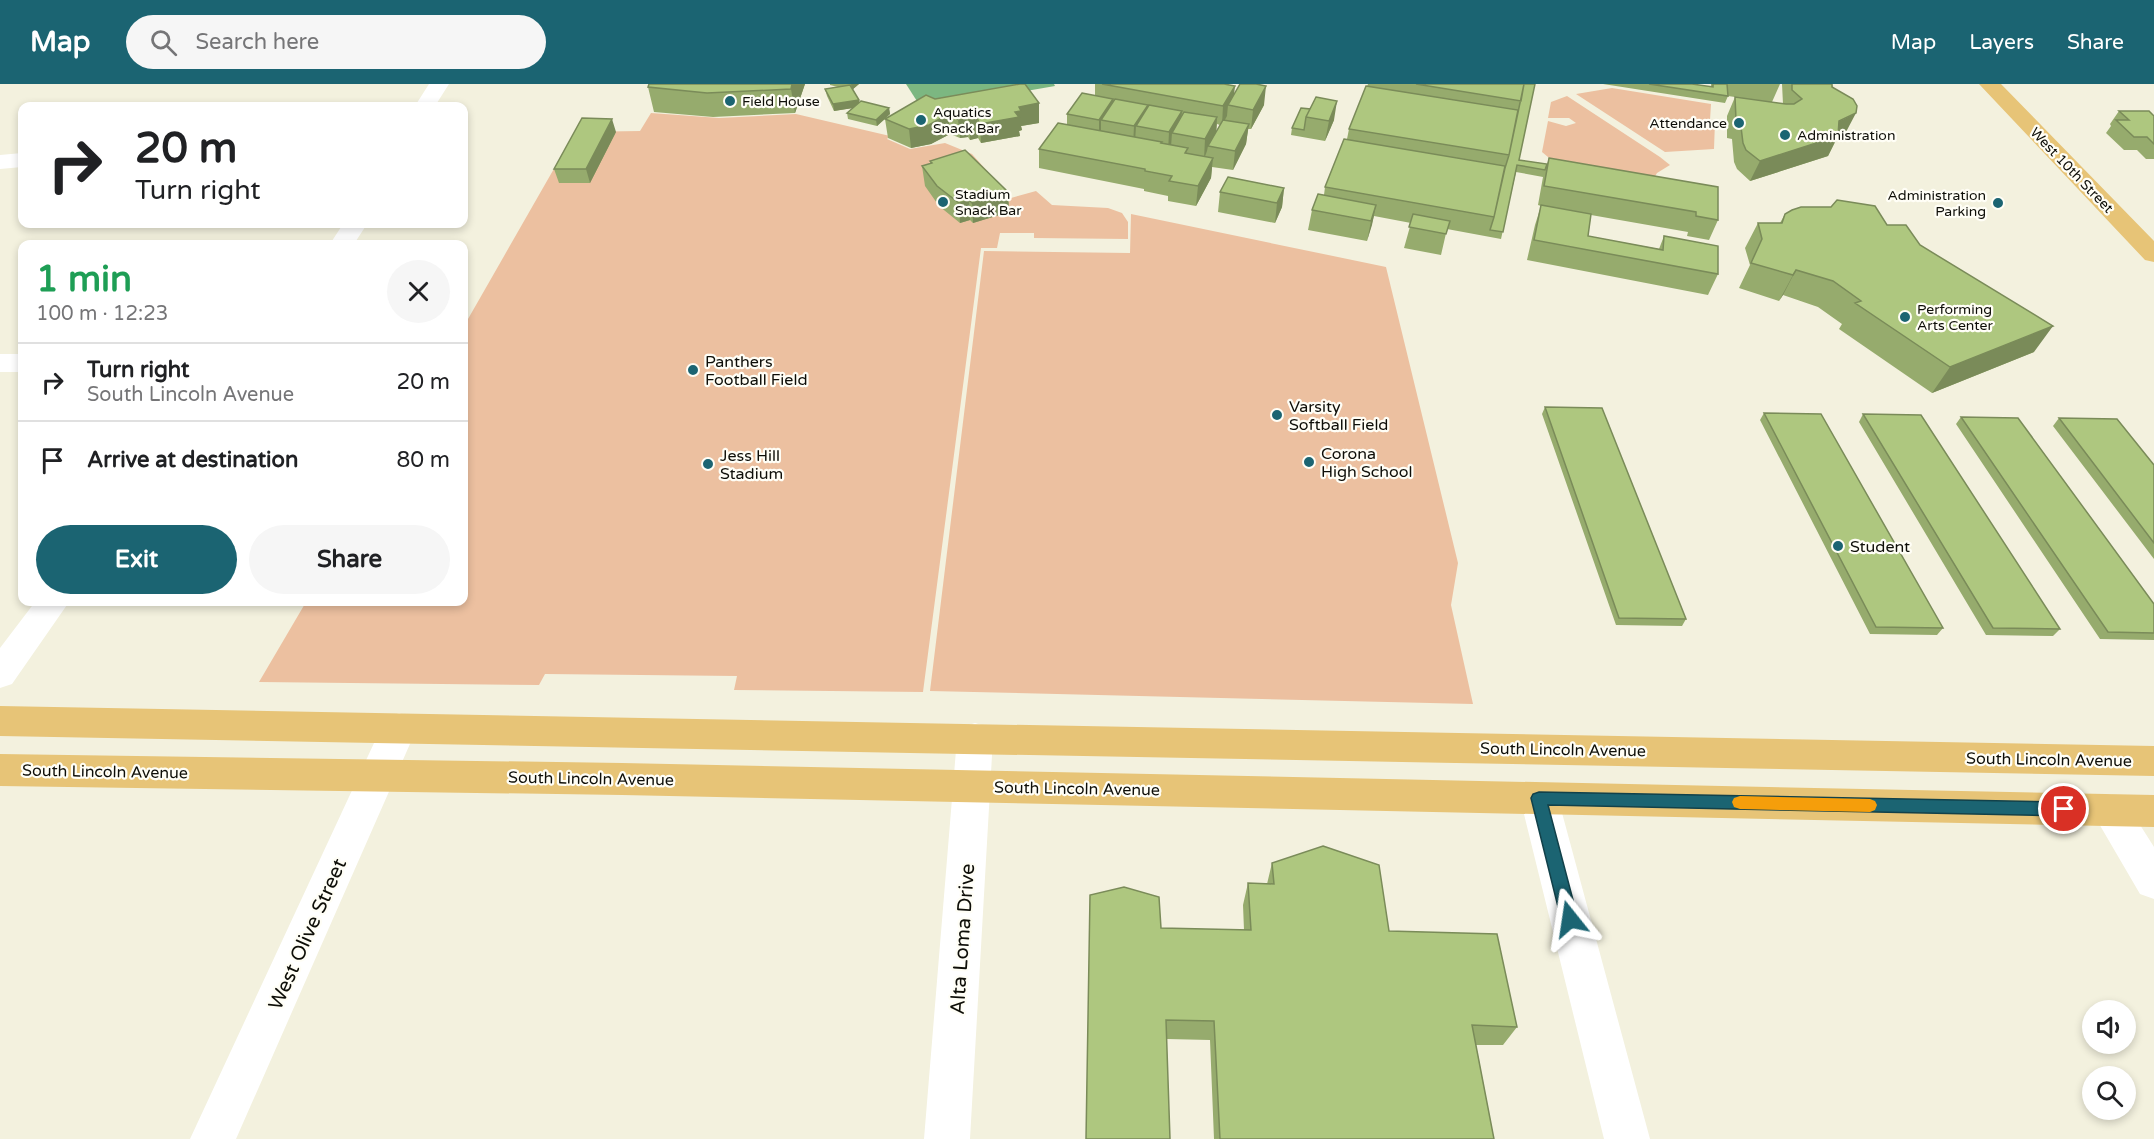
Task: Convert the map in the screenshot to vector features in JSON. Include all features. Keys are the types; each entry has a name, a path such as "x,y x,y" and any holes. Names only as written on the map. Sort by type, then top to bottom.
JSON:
{"main road":[{"name":"West 10th Street","path":"1989,84 2154,255"},
{"name":"South Lincoln Avenue","path":"0,721 2154,761"},
{"name":"South Lincoln Avenue","path":"0,770 379,774 2154,811"}],"street":[{"path":"427,102 439,84"},
{"path":"0,162 18,160"},
{"path":"0,363 18,363"},
{"path":"0,674 50,606"},
{"name":"West Olive Street","path":"213,1139 399,728"},
{"name":"Alta Loma Drive","path":"947,1139 975,738"},
{"path":"1539,798 1627,1139"},
{"path":"2110,810 2154,881"}],"shaded area":[{"path":"906,84 1054,84 1055,86 922,109"},
{"path":"1612,88 1711,104 1710,120 1715,121 1714,149 1665,152 1576,94"},
{"path":"1567,96 1670,165 1657,173 1654,178 1554,162 1542,152 1548,121 1566,126 1576,123 1569,118 1548,118 1551,102"},
{"name":"Jess Hill Stadium","path":"651,113 719,118 796,114 890,136 887,139 910,149 945,143 972,154 1011,198 1036,191 1052,205 1108,208 1122,213 1128,222 1128,239 1034,238 1034,233 1000,233 997,248 981,248 923,692 734,690 737,676 545,674 539,685 259,682 304,606 468,606 468,319 575,132 640,131"},
{"name":"Varsity Softball Field","path":"1131,214 1386,267 1458,563 1451,605 1473,704 930,691 984,251 1130,253"}],"building":[{"path":"649,84 792,84 791,89 707,93 648,87"},
{"path":"1025,84 1039,103 1019,107 1021,111 1015,112 1019,117 980,124 977,118 958,119 948,114 929,125 909,129 885,119 926,95 935,99"},
{"path":"1102,84 1224,84 1235,86 1223,106"},
{"path":"1240,84 1266,86 1253,110 1228,105"},
{"path":"1416,84 1524,84 1521,101"},
{"path":"1524,84 1535,84 1519,160 1547,164 1545,170 1517,165 1503,232 1490,230 1509,155"},
{"path":"1649,84 1692,84 1713,87 1713,84 1727,84 1728,96"},
{"name":"Administration","path":"1792,84 1832,84 1832,87 1853,99 1857,106 1856,113 1839,121 1838,136 1760,161 1746,150 1743,143 1740,119 1736,119 1735,97 1794,104 1802,99 1792,90"},
{"path":"850,85 859,100 833,104 825,89"},
{"path":"1366,86 1518,110 1509,155 1349,129"},
{"path":"1082,93 1113,99 1099,120 1067,114"},
{"path":"1316,97 1337,101 1329,121 1306,117"},
{"path":"1115,99 1148,105 1134,126 1101,120"},
{"path":"861,101 889,108 876,120 847,113"},
{"path":"1149,105 1182,111 1169,132 1136,126"},
{"path":"1301,108 1310,109 1304,130 1292,128"},
{"path":"2119,111 2149,111 2154,116 2154,144 2147,137 2134,137 2116,120 2129,120"},
{"path":"1184,112 1217,117 1205,139 1172,133"},
{"path":"582,118 612,119 586,169 554,169"},
{"path":"1223,120 1249,124 1235,151 1208,146"},
{"path":"1058,123 1162,142 1188,148 1185,153 1213,158 1198,186 1169,181 1172,176 1145,171 1145,169 1039,149"},
{"path":"1344,139 1505,166 1494,217 1325,187"},
{"path":"965,150 1008,192 972,203 969,200 959,203 937,186 922,166 932,163 930,161"},
{"path":"1549,158 1718,187 1718,220 1696,216 1696,212 1544,186"},
{"path":"1228,177 1284,188 1277,203 1220,192"},
{"path":"1318,194 1376,205 1371,221 1312,210"},
{"path":"1837,200 1875,206 1887,225 1906,225 1920,245 2053,326 1950,367 1855,303 1861,301 1833,281 1796,270 1793,275 1751,263 1762,239 1758,223 1782,223 1785,214 1792,210 1801,207 1831,207"},
{"path":"1541,205 1591,214 1588,236 1663,250 1664,236 1718,246 1718,274 1534,240"},
{"path":"1413,214 1450,221 1446,234 1409,227"},
{"path":"1545,407 1602,408 1686,619 1619,618"},
{"path":"1764,413 1821,414 1943,628 1876,627"},
{"path":"1863,414 1921,415 2060,629 1993,628"},
{"path":"1961,417 2018,418 2154,604 2154,633 2108,632"},
{"path":"2059,418 2117,419 2154,465 2154,543"},
{"path":"1323,846 1379,865 1389,931 1497,934 1517,1027 1472,1025 1494,1139 1220,1139 1214,1021 1166,1020 1170,1139 1086,1139 1090,895 1124,887 1159,897 1161,928 1251,930 1248,883 1274,884 1272,863"}],"slow traffic":[{"path":"1740,802 1870,805"}],"place":[{"name":"Field House","path":"730,101"},
{"name":"Aquatics Snack Bar","path":"921,120"},
{"name":"Attendance","path":"1739,123"},
{"name":"Administration","path":"1785,135"},
{"name":"Stadium Snack Bar","path":"943,202"},
{"name":"Administration Parking","path":"1998,203"},
{"name":"Performing Arts Center","path":"1905,317"},
{"name":"Panthers Football Field","path":"693,370"},
{"name":"Varsity Softball Field","path":"1277,415"},
{"name":"Corona High School","path":"1309,462"},
{"name":"Jess Hill Stadium","path":"708,464"},
{"name":"Student","path":"1838,546"}],"route":[{"path":"1570,919 1539,798 2064,809"}]}
